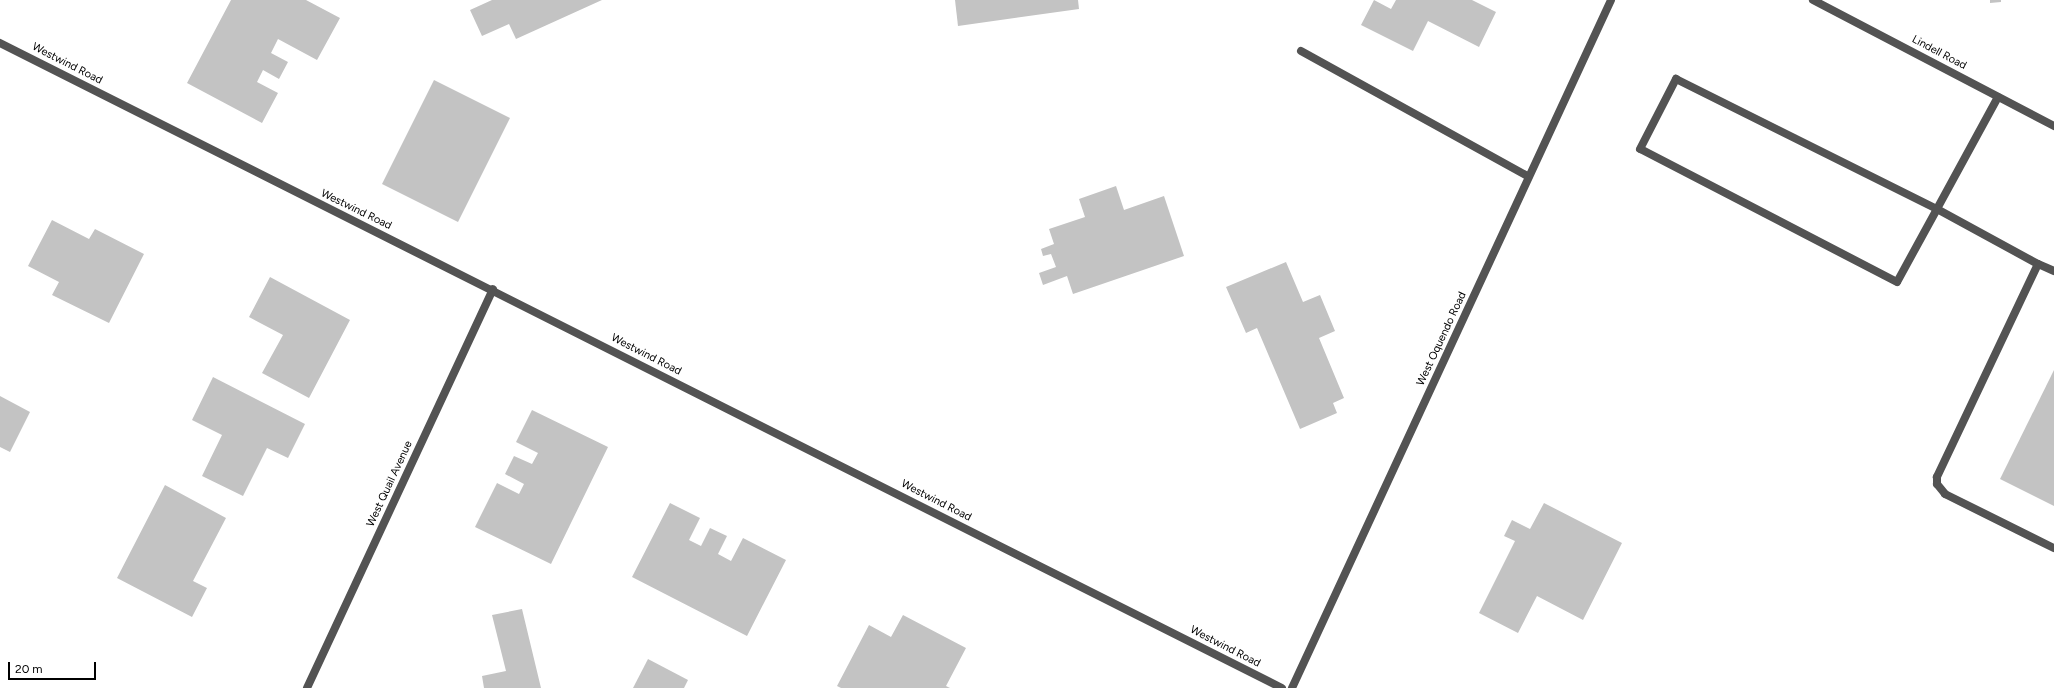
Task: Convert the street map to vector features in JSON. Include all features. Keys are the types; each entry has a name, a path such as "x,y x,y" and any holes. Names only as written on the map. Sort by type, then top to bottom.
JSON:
{"street":[{"name":"West Oquendo Road","path":"1292,688 1611,0"},
{"name":"Lindell Road","path":"1813,0 2054,126"},
{"name":"Westwind Road","path":"0,42 313,202 492,290 1282,688"},
{"path":"1301,51 1529,177"},
{"path":"1998,97 1937,209 1897,282 1640,149 1676,79 1937,209 2038,264 2054,271"},
{"path":"2038,264 1937,477 1937,484 1945,494 2054,548"},
{"name":"West Quail Avenue","path":"307,688 492,290"}],"building":[{"path":"231,0 306,0 340,18 317,60 278,39 271,53 288,62 279,79 263,70 257,82 278,93 262,123 187,83"},
{"path":"492,0 602,0 516,39 509,24 482,36 470,10"},
{"path":"955,0 1078,0 1079,9 958,26"},
{"path":"1374,0 1391,9 1396,0 1472,0 1496,12 1479,47 1428,21 1413,51 1361,25"},
{"path":"1990,0 2001,0 2001,2 1990,3"},
{"path":"434,80 510,118 458,222 382,184"},
{"path":"1116,186 1124,210 1164,196 1184,256 1073,294 1067,276 1043,285 1039,273 1056,267 1051,254 1043,256 1041,249 1054,244 1049,229 1085,217 1079,199"},
{"path":"52,220 89,239 95,229 144,254 109,323 52,295 59,282 28,266"},
{"path":"1286,262 1303,302 1320,295 1335,331 1319,338 1344,398 1333,403 1337,413 1300,429 1257,328 1246,333 1226,287"},
{"path":"270,277 350,320 309,398 262,373 283,335 249,317"},
{"path":"2054,370 2054,506 2000,479"},
{"path":"213,377 305,424 288,458 267,448 243,496 202,476 222,435 192,420"},
{"path":"0,396 30,412 10,452 0,447"},
{"path":"532,410 608,447 551,564 475,527 497,483 519,494 524,484 505,474 514,456 532,464 538,453 516,442"},
{"path":"165,485 226,518 193,581 207,588 192,617 117,578"},
{"path":"670,503 700,518 689,540 701,546 710,528 727,536 718,554 731,561 743,538 786,560 747,636 632,577"},
{"path":"1544,503 1622,543 1583,620 1537,596 1518,633 1479,613 1515,541 1504,536 1512,520 1530,529"},
{"path":"522,609 541,688 484,688 482,676 506,671 492,615"},
{"path":"903,615 966,648 946,686 950,688 841,688 837,686 869,625 891,637"},
{"path":"648,659 688,680 684,688 633,688"}]}
